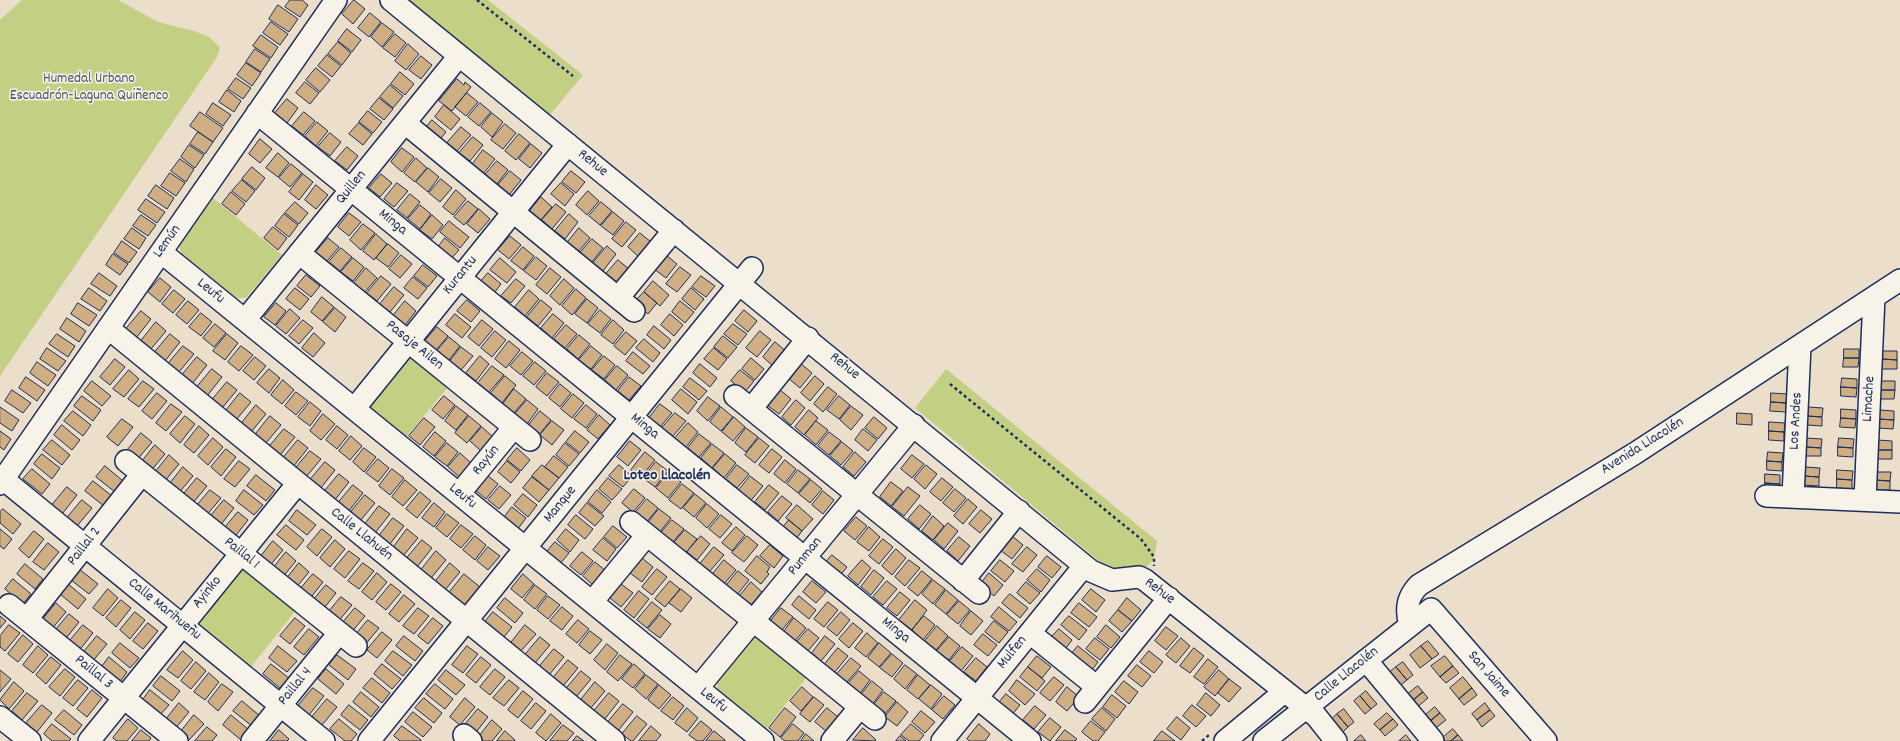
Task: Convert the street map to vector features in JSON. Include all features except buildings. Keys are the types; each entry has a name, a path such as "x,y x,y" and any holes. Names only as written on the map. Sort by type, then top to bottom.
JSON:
{"street":[{"name":"Lemún","path":"2,482 336,0"},
{"name":"Rehue","path":"391,0 674,230 746,276 808,338 1084,566 1105,578 1118,580 1139,577 1161,592 1284,692 1316,716 1336,741"},
{"name":"Quillen","path":"244,320 460,56"},
{"name":"Minga","path":"257,113 1030,741"},
{"path":"405,123 634,311"},
{"name":"Kurantu","path":"354,409 568,144"},
{"path":"618,298 674,230"},
{"name":"Leufu","path":"161,252 763,741"},
{"name":"Pasaje Ailen","path":"299,253 522,433"},
{"name":"Manque","path":"369,741 746,276"},
{"name":"Avenida Llacolén","path":"1410,625 1407,606 1411,594 1419,585 1634,454 1900,280"},
{"name":"Limache","path":"1865,500 1874,297"},
{"name":"Calle Llahuén","path":"108,328 614,741"},
{"path":"751,409 808,338"},
{"name":"Los Andes","path":"1793,497 1800,346"},
{"path":"735,396 979,593"},
{"name":"Punman","path":"698,688 914,425"},
{"name":"Rayún","path":"459,494 522,433"},
{"name":"Paillal 1","path":"126,461 356,646"},
{"name":"Paillal 2","path":"27,619 142,474"},
{"name":"Calle Marihueñu","path":"2,482 85,546 324,741"},
{"name":"Ayinko","path":"89,741 298,483"},
{"path":"1766,496 1900,502"},
{"path":"963,580 1019,511"},
{"path":"631,522 868,713 832,741"},
{"path":"592,602 647,535"},
{"name":"Mulfen","path":"942,741 1084,566"},
{"path":"1030,633 1091,695 1161,592"},
{"name":"Paillal 3","path":"9,605 177,741"},
{"name":"Calle Llacolén","path":"1264,741 1431,609"},
{"name":"San Jaime","path":"1431,609 1546,741"},
{"name":"Paillal 4","path":"252,741 339,633"},
{"path":"1366,660 1432,741"},
{"path":"1225,741 1284,692"},
{"path":"0,717 30,741"}],"path":[{"path":"477,0 573,76"},
{"path":"950,384 1141,539 1154,557 1161,592"}],"green space":[{"name":"Humedal Urbano Escuadrón-Laguna Quiñenco","path":"22,0 118,0 158,22 194,31 209,37 220,47 217,57 0,376 0,20"},
{"path":"401,0 488,0 583,75 549,116"},
{"path":"213,198 282,255 246,298 237,298 181,253 179,244"},
{"path":"410,355 449,386 406,437 371,410 371,401"},
{"path":"946,369 1157,541 1155,555 1150,564 1145,568 1132,571 1105,566 915,408"},
{"path":"239,567 246,569 296,610 251,667 200,627 198,621"},
{"path":"761,636 807,677 766,729 718,691 717,682 755,637"}],"district":[{"name":"Loteo Llacolén","path":"667,477"}]}
